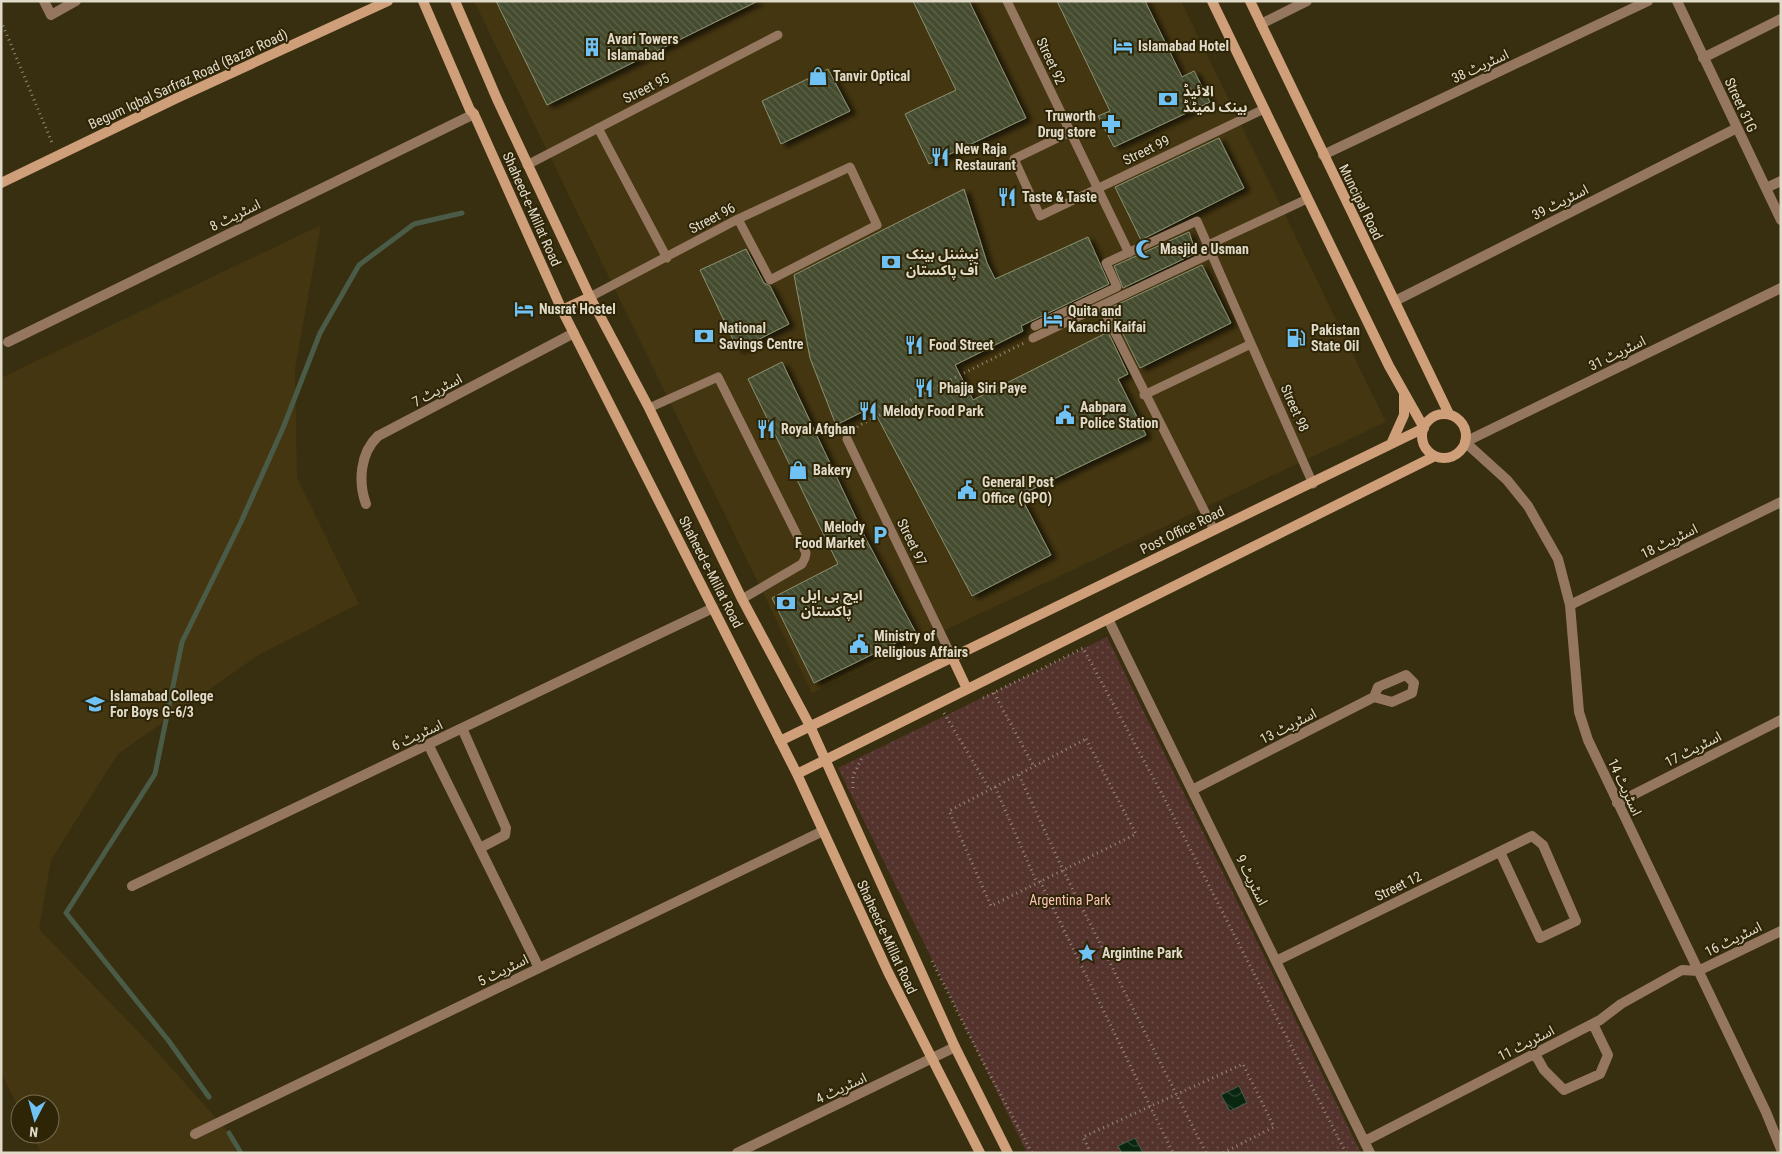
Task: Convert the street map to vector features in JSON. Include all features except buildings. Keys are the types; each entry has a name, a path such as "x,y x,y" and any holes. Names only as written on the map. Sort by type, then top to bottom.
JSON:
{"street":[{"path":"44,1 51,15 76,1"},
{"name":"Begum Iqbal Sarfraz Road (Bazar Road)","path":"1,183 388,1"},
{"name":"Shaheed-e-Millat Road","path":"423,1 470,110 474,114 562,310 797,774 888,972 980,1153"},
{"name":"Shaheed-e-Millat Road","path":"455,1 527,165 590,297 649,408 742,599 826,759 845,806 956,1047 1008,1153"},
{"path":"1212,1 1308,199 1404,392 1424,428 1423,441 1435,456"},
{"name":"Muncipal Road","path":"1250,1 1449,414"},
{"path":"1261,24 1307,1"},
{"name":"اسٹریٹ 38","path":"1323,155 1648,1"},
{"name":"Street 31G","path":"1677,1 1781,220"},
{"path":"1704,58 1781,19"},
{"name":"اسٹریٹ 8","path":"8,342 474,114"},
{"name":"اسٹریٹ 39","path":"1395,301 1737,128"},
{"path":"1766,188 1781,181"},
{"name":"اسٹریٹ 31","path":"1465,442 1781,288"},
{"path":"562,310 590,297"},
{"name":"اسٹریٹ 7","path":"366,504 361,482 365,455 369,444 378,436 574,333"},
{"path":"1391,444 1404,415 1404,392"},
{"path":"797,774 1435,456 1450,457 1462,449 1465,442 1465,428 1461,422 1449,414 1436,415 1424,428"},
{"name":"Post Office Road","path":"780,741 1214,530 1313,484 1424,428"},
{"name":"اسٹریٹ 14","path":"1465,442 1507,480 1528,506 1558,559 1570,605 1579,712 1588,740 1762,1104 1781,1149"},
{"name":"اسٹریٹ 18","path":"1570,605 1781,502"},
{"name":"اسٹریٹ 6","path":"132,886 714,608"},
{"name":"اسٹریٹ 9","path":"1108,619 1370,1153"},
{"path":"952,657 967,688"},
{"name":"اسٹریٹ 13","path":"1192,790 1374,697 1378,687 1406,675 1414,683 1412,694 1392,702 1374,697"},
{"name":"اسٹریٹ 17","path":"1617,804 1781,720"},
{"path":"462,728 506,828 505,836 480,848"},
{"path":"428,744 539,968"},
{"name":"اسٹریٹ 5","path":"195,1134 822,831"},
{"name":"Street 12","path":"1276,961 1532,836 1542,845 1576,922 1540,938 1500,852"},
{"name":"اسٹریٹ 16","path":"1698,971 1781,931"},
{"name":"اسٹریٹ 11","path":"1365,1141 1596,1022 1621,1004 1682,970 1698,971"},
{"path":"1535,1054 1544,1070 1564,1090 1600,1074 1608,1055 1596,1022"},
{"name":"اسٹریٹ 4","path":"738,1153 956,1047"}],"lane":[{"name":"Street 92","path":"1007,1 1129,253"},
{"name":"Street 95","path":"527,165 778,34"},
{"name":"Street 99","path":"1070,132 1014,159 1040,216 1264,109"},
{"path":"598,128 667,258"},
{"name":"Street 96","path":"590,297 738,219 850,168 877,225 770,280 738,219"},
{"path":"1033,338 1102,307 1308,199"},
{"name":"Street 98","path":"1129,253 1197,221 1313,484"},
{"path":"1035,326 1117,287 1106,263 1129,253"},
{"path":"1102,307 1144,394 1214,530"},
{"path":"1144,394 1251,344"},
{"path":"649,408 718,377 806,553 802,564 742,599"},
{"name":"Street 97","path":"847,439 952,657"}],"path":[{"path":"1,21 57,156"},
{"path":"847,439 858,426 1033,338"},
{"path":"978,700 1083,648 1162,794 1346,1153"},
{"path":"987,679 1034,767"},
{"path":"938,704 990,790"},
{"path":"937,719 954,712"},
{"path":"1086,739 1136,834 991,906 949,811 1019,775 1086,739"},
{"path":"854,791 853,776 862,756 870,752"},
{"path":"1019,775 1063,870 1206,1153"},
{"path":"995,788 1038,882 1174,1153"},
{"path":"930,955 980,1058 1032,1153"},
{"path":"1091,1153 1083,1137 1243,1064 1274,1127 1223,1153"}],"shaded area":[{"path":"474,1 1181,1 1386,422 812,693"},
{"name":"Islamabad College For Boys G-6/3","path":"321,225 295,369 297,478 359,604 260,654 118,754 51,860 39,929 153,1047 230,1134 236,1153 41,1153 37,1144 60,1144 60,1094 12,1094 1,1073 1,378"}],"green space":[{"name":"Argentina Park","path":"1107,637 1361,1153 1027,1153 838,768"}],"water":[{"path":"1239,1086 1247,1103 1230,1111 1221,1095"},
{"path":"1135,1138 1143,1153 1122,1153 1118,1146"}],"waterway":[{"path":"209,1097 168,1040 66,913 155,774 182,642 241,522 283,428 320,333 359,265 414,224 462,213"},
{"path":"229,1133 241,1153"}],"place":[{"name":"Islamabad Hotel","path":"1123,46"},
{"name":"Avari Towers Islamabad","path":"592,47"},
{"name":"Tanvir Optical","path":"818,76"},
{"name":"الائیڈ بینک لمیٹڈ","path":"1168,99"},
{"name":"Truworth Drug store","path":"1111,124"},
{"name":"New Raja Restaurant","path":"940,157"},
{"name":"Taste & Taste","path":"1007,197"},
{"name":"Masjid e Usman","path":"1145,249"},
{"name":"نیشنل بینک آف پاکستان","path":"891,262"},
{"name":"Nusrat Hostel","path":"524,309"},
{"name":"Quita and Karachi Kaifai","path":"1053,319"},
{"name":"National Savings Centre","path":"704,336"},
{"name":"Pakistan State Oil","path":"1296,338"},
{"name":"Food Street","path":"914,345"},
{"name":"Phajja Siri Paye","path":"924,388"},
{"name":"Melody Food Park","path":"868,411"},
{"name":"Aabpara Police Station","path":"1065,415"},
{"name":"Royal Afghan","path":"766,429"},
{"name":"Bakery","path":"798,470"},
{"name":"General Post Office (GPO)","path":"967,490"},
{"name":"Melody Food Market","path":"880,535"},
{"name":"ایچ بی ایل پاکستان","path":"786,603"},
{"name":"Ministry of Religious Affairs","path":"859,644"},
{"name":"Islamabad College For Boys G-6/3","path":"95,704"},
{"name":"Argintine Park","path":"1087,953"}]}
